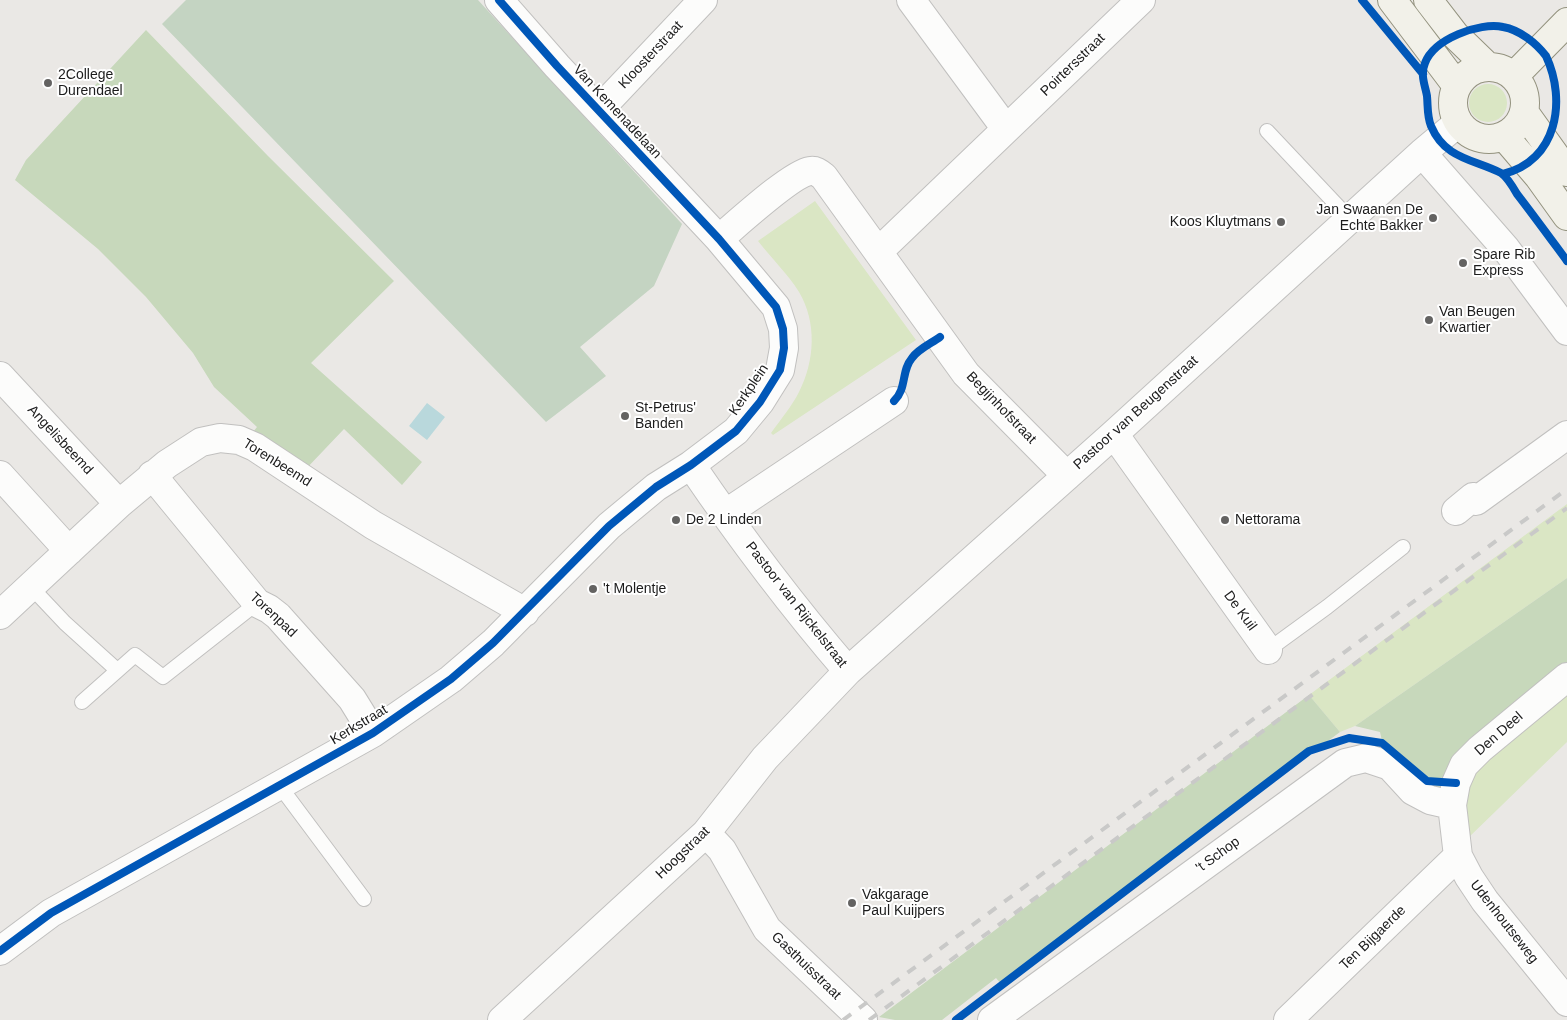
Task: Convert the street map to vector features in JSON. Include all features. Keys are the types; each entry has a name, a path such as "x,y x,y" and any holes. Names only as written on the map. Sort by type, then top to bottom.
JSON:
{"main road":[{"path":"1392,0 1457,86"},
{"path":"1428,0 1455,35 1487,66"},
{"path":"1514,76 1567,22"},
{"path":"1487,66 1502,68 1514,76 1523,89 1526,104 1517,126 1504,136 1494,139 1484,139 1469,134 1458,123 1452,105 1452,98 1461,80 1472,70 1487,66"},
{"path":"1524,112 1567,172"},
{"path":"1504,136 1539,177 1567,216"}],"street":[{"name":"Van Kemenadelaan","path":"499,0 557,66 719,238"},
{"name":"Kloosterstraat","path":"599,110 703,0"},
{"path":"911,0 1006,129"},
{"name":"Poirtersstraat","path":"878,252 1140,0"},
{"name":"Pastoor van Beugenstraat","path":"848,671 1114,434 1349,218 1458,123"},
{"path":"1422,153 1506,249 1567,331"},
{"path":"719,238 789,180 810,171 817,171 824,177 878,252"},
{"name":"Kerkplein","path":"692,465 736,431 760,402 780,370 784,348 783,329 776,307 719,238"},
{"name":"Begijnhofstraat","path":"878,252 966,374 1067,476"},
{"name":"Angelisbeemd","path":"0,376 119,504"},
{"path":"725,514 894,401"},
{"name":"De Kuil","path":"1114,434 1268,650"},
{"path":"1456,511 1473,497 1476,501 1567,435"},
{"name":"Torenbeemd","path":"0,615 70,552 119,504 152,476 201,442 220,438 239,440 255,447 374,525 525,612"},
{"name":"Pastoor van Rijckelstraat","path":"692,465 725,514 823,642 848,671"},
{"name":"Kerkstraat","path":"0,951 51,913 373,733 451,679 493,643 609,526 656,488 692,465"},
{"path":"0,475 70,552"},
{"name":"Torenpad","path":"152,476 257,603 278,616 346,692 373,733"},
{"name":"Hoogstraat","path":"502,1020 706,833 765,758 848,671"},
{"name":"Den Deel","path":"1452,805 1456,783 1464,765 1480,749 1567,677"},
{"name":"'t Schop","path":"992,1020 1345,763 1366,758 1390,766 1413,791 1430,800 1452,805"},
{"name":"Udenhoutseweg","path":"1452,805 1458,856 1485,900 1567,1002"},
{"name":"Gasthuisstraat","path":"706,833 722,850 767,929 863,1020"},
{"name":"Ten Bijgaerde","path":"1288,1020 1458,856"}],"lane":[{"path":"1267,131 1349,218"},
{"name":"De Kuil","path":"1268,650 1327,607 1403,547"},
{"path":"31,587 65,623 117,670"},
{"path":"82,702 135,655 162,677 257,603"},
{"path":"278,785 364,899"}],"green space":[{"path":"186,0 478,0 682,224 654,286 580,347 606,376 546,422 162,24"},
{"path":"146,30 268,156 394,281 311,363 422,462 402,485 344,429 304,471 249,437 257,427 214,387 193,353 146,297 98,249 15,180 26,160"},
{"path":"1488,84 1501,90 1507,103 1501,116 1488,122 1475,116 1469,103 1475,90"},
{"path":"815,201 916,340 773,435 771,433 793,402 804,380 811,355 811,329 809,316 799,292 758,241"},
{"path":"1567,504 1567,578 1355,726 1340,732 1309,695"},
{"path":"1567,578 1567,671 1440,812 1384,750 1380,732 1355,726"},
{"path":"1567,694 1567,742 1465,841 1462,802 1474,771"},
{"path":"1309,695 1340,732 1002,985 996,978 942,1020 895,1020 879,1017"}],"water":[{"path":"427,403 445,417 427,440 409,426"}],"railway":[{"path":"843,1020 1567,489"},
{"path":"869,1020 1567,508"}],"cycle path":[{"path":"0,951 51,913 373,733 451,679 493,643 609,526 656,487 691,465 736,431 760,402 780,370 784,348 783,329 776,307 719,239 557,66 499,0"},
{"path":"1362,0 1423,74"},
{"path":"1503,174 1521,167 1535,156 1546,143 1553,127 1556,110 1556,92 1546,56 1537,46 1521,34 1509,29 1493,26 1482,27 1458,34 1447,40 1430,54 1425,63 1423,76 1431,126 1437,137 1452,152 1501,173 1510,182 1567,261"},
{"path":"894,401 901,391 906,369 912,358 921,349 940,337"},
{"path":"956,1020 1309,751 1349,738 1382,743 1427,781 1456,783"}],"place":[{"name":"2College Durendael","path":"48,83"},
{"name":"Jan Swaanen De Echte Bakker","path":"1433,218"},
{"name":"Koos Kluytmans","path":"1281,222"},
{"name":"Spare Rib Express","path":"1463,263"},
{"name":"Van Beugen Kwartier","path":"1429,320"},
{"name":"St-Petrus' Banden","path":"625,416"},
{"name":"De 2 Linden","path":"676,520"},
{"name":"Nettorama","path":"1225,520"},
{"name":"'t Molentje","path":"593,589"},
{"name":"Vakgarage Paul Kuijpers","path":"852,903"}]}
